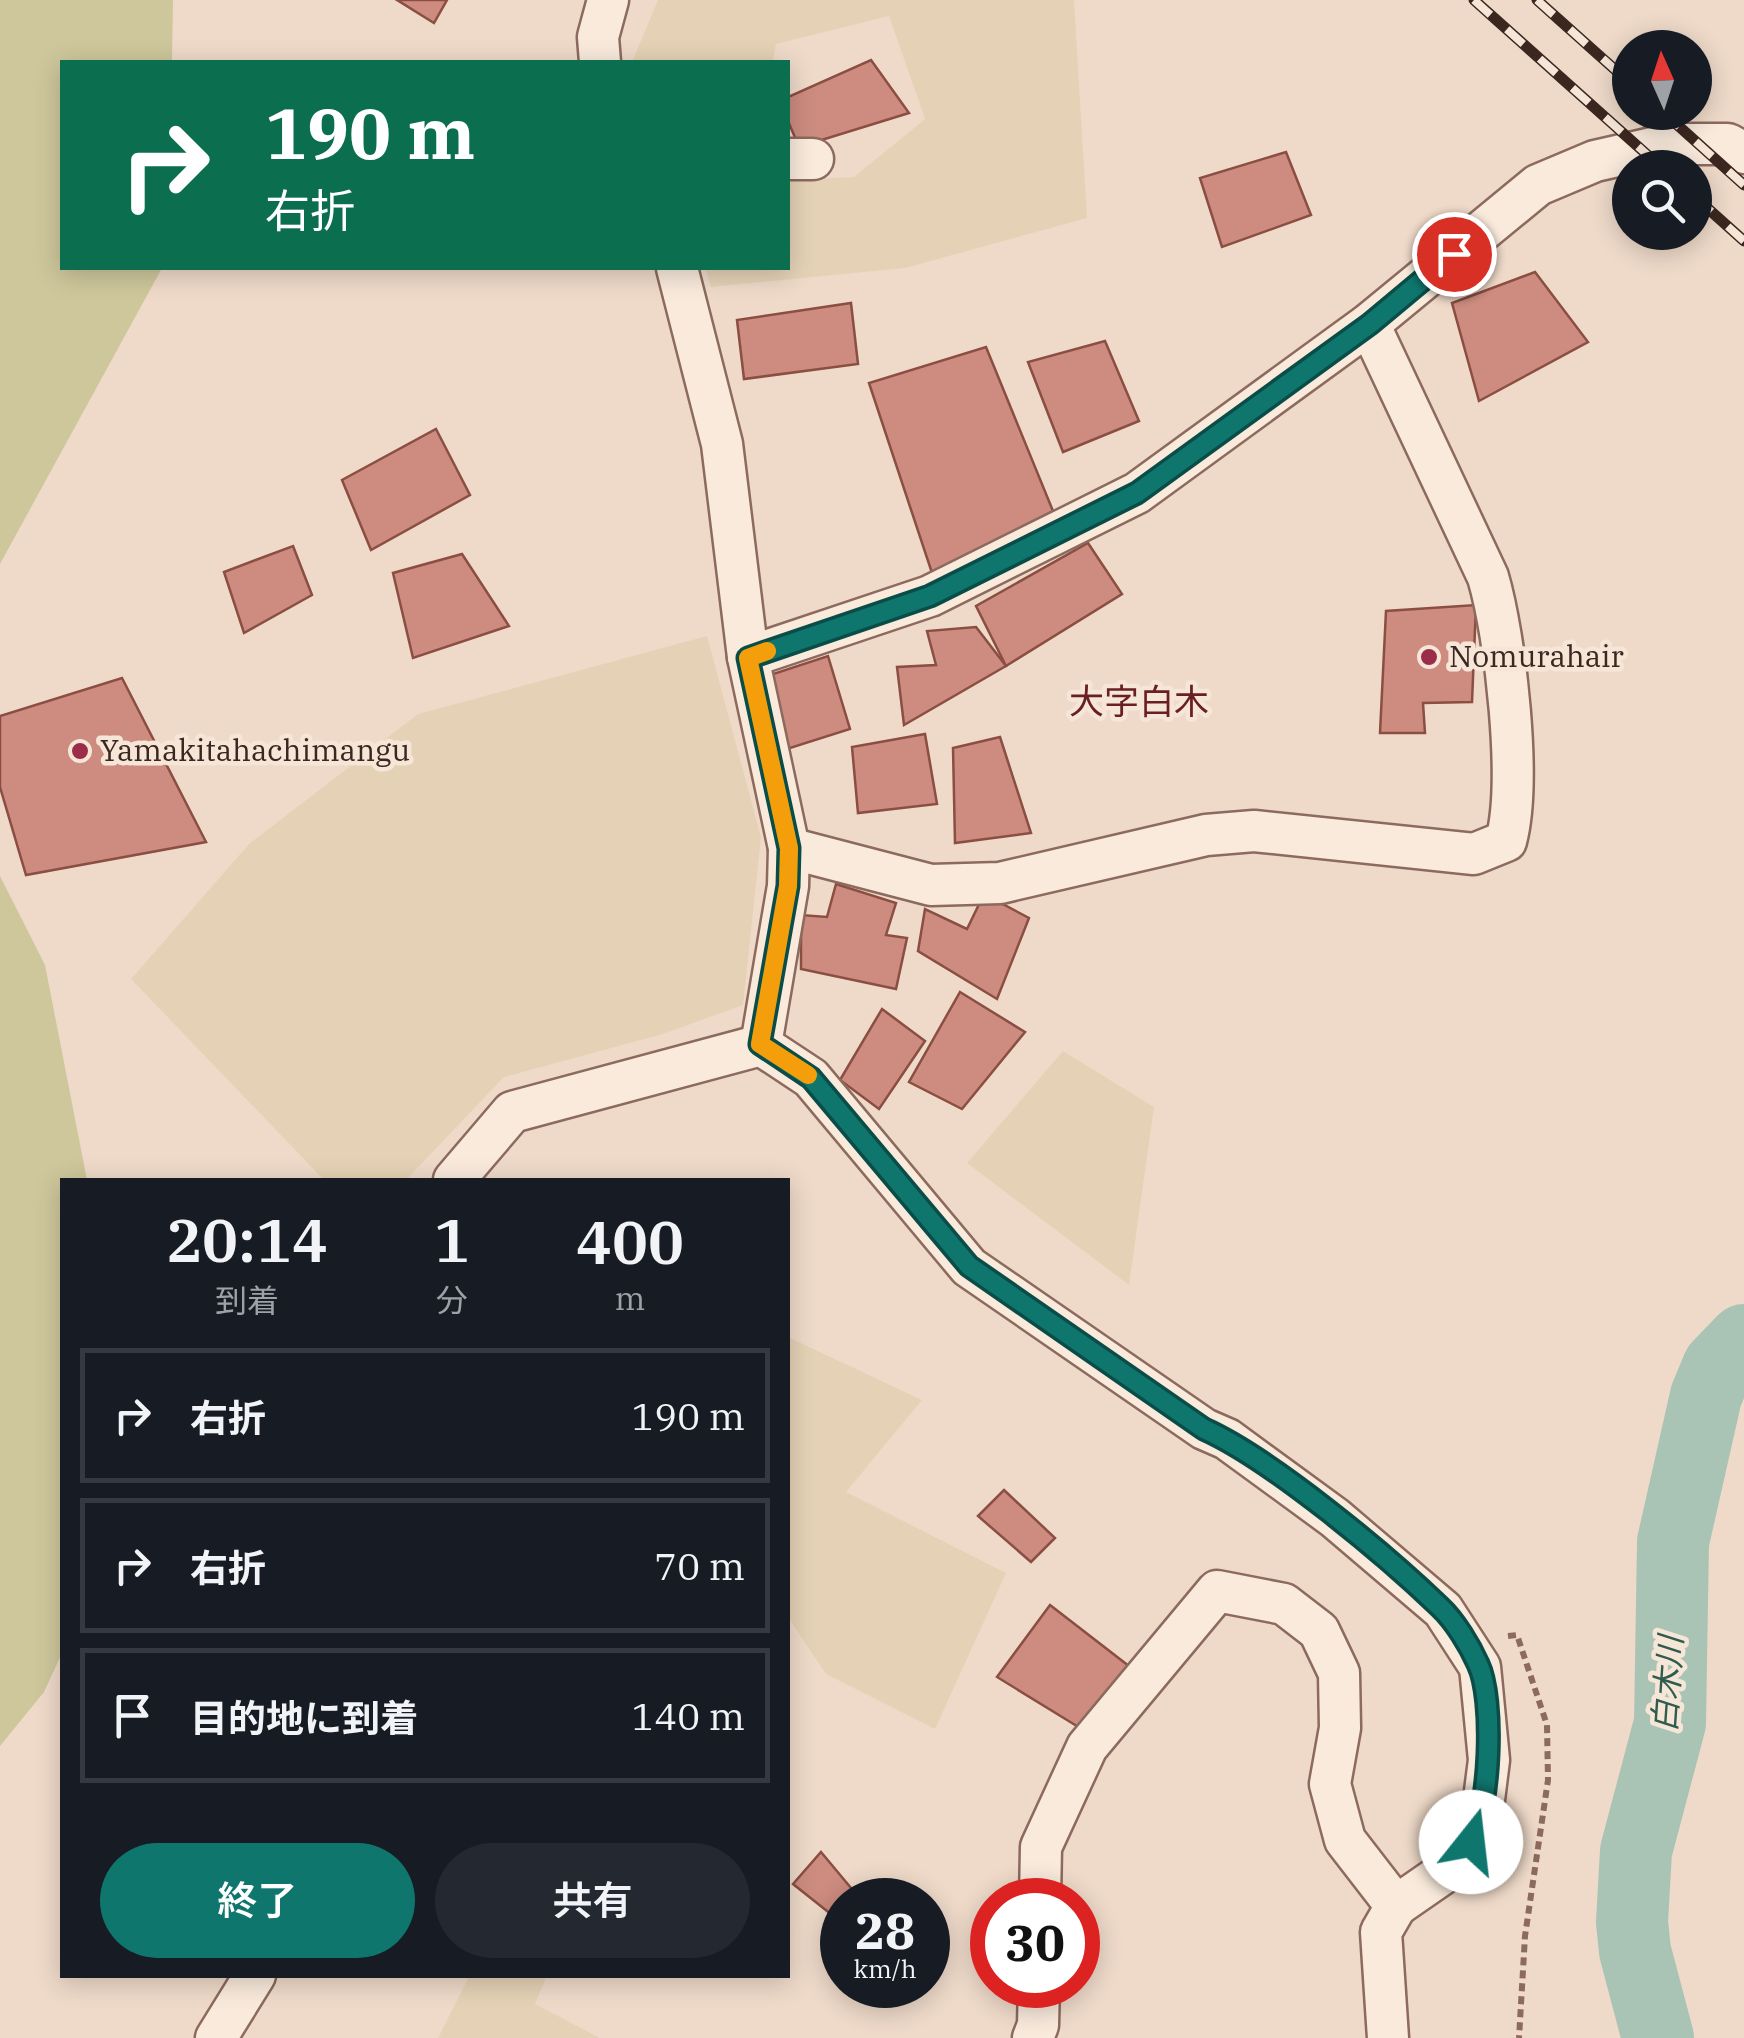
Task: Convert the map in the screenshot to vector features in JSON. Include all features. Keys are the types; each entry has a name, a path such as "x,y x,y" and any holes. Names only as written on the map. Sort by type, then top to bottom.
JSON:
{"street":[{"path":"600,60 598,37 608,0"},
{"path":"748,658 930,596 1137,493 1370,324 1538,185 1595,161 1670,144 1728,144 1744,153"},
{"path":"678,270 722,444 748,658 789,848 788,886 760,1044"},
{"path":"789,848 932,885 1000,883 1206,834 1254,832 1474,854 1506,841 1515,807 1499,614 1488,577 1370,324"},
{"path":"456,1178 512,1112 760,1044 811,1078 969,1266 1204,1429 1227,1439 1335,1518 1444,1610 1480,1667 1489,1760 1482,1824 1460,1862 1396,1906 1381,1932 1388,2038"},
{"path":"1040,1878 1041,1846 1087,1747 1217,1590 1284,1604 1319,1632 1340,1673 1340,1728 1330,1784 1346,1840 1396,1906"},
{"path":"216,2038 253,1978"},
{"path":"1034,2038 1038,2008"}],"path":[{"path":"1465,1643 1516,1635 1547,1725 1548,1780 1524,1936 1519,2038"}],"shaded area":[{"path":"0,0 173,0 172,60 60,60 60,270 161,270 0,564"},
{"path":"658,0 1074,0 1087,218 905,268 711,287 706,270 790,270 790,180 854,177 925,119 889,16 776,44 773,60 633,60"},
{"path":"707,636 761,837 743,1005 663,1034 504,1077 408,1178 322,1178 131,979 249,844 418,714"},
{"path":"0,876 45,965 87,1178 60,1178 60,1657 44,1692 0,1746"},
{"path":"1063,1051 1154,1107 1129,1285 967,1163"},
{"path":"790,1338 922,1400 846,1492 1006,1573 935,1729 826,1674 790,1620"},
{"path":"468,1978 546,1978 535,2004 600,2038 438,2038"}],"building":[{"path":"397,0 447,0 434,23"},
{"path":"871,60 909,113 799,147 790,126 790,96"},
{"path":"1286,152 1311,215 1222,247 1200,178"},
{"path":"1535,272 1588,342 1479,401 1452,303"},
{"path":"851,303 858,364 744,379 737,320"},
{"path":"1105,341 1139,421 1063,452 1028,362"},
{"path":"986,347 1053,511 932,573 869,383"},
{"path":"436,429 470,495 371,550 342,480"},
{"path":"1088,543 1122,594 1006,666 976,606"},
{"path":"293,546 312,595 244,633 224,572"},
{"path":"462,554 509,626 413,658 393,573"},
{"name":"Nomurahair","path":"1476,605 1472,702 1423,703 1425,733 1380,733 1386,611"},
{"path":"976,627 1006,666 904,725 897,667 936,665 927,631"},
{"path":"828,656 850,729 787,749 767,676"},
{"name":"Yamakitahachimangu","path":"122,678 206,842 26,875 0,787 0,716"},
{"path":"925,734 937,804 858,813 852,747"},
{"path":"1000,737 1031,833 955,843 953,748"},
{"path":"836,884 896,903 886,935 907,938 896,989 801,969 801,915 827,917"},
{"path":"984,894 1029,918 997,999 918,951 925,909 967,929"},
{"path":"960,992 1025,1032 962,1109 909,1082"},
{"path":"882,1009 925,1041 879,1109 840,1080"},
{"path":"1004,1490 1055,1538 1031,1562 978,1516"},
{"path":"1050,1605 1134,1670 1080,1728 997,1677"},
{"path":"821,1852 843,1878 820,1878 820,1905 793,1884"}],"waterway":[{"name":"白木川","path":"1658,2038 1635,1951 1632,1922 1636,1851 1670,1723 1673,1542 1706,1396 1718,1367 1744,1340"}],"railway":[{"path":"1474,0 1642,150"},
{"path":"1537,0 1612,67"},
{"path":"1683,130 1744,185"},
{"path":"1712,212 1744,241"}],"slow traffic":[{"path":"767,651 748,658 789,848 788,886 760,1044 808,1075"}],"place":[{"name":"Nomurahair","path":"1429,657"},
{"name":"Yamakitahachimangu","path":"80,751"}],"district":[{"name":"大字白木","path":"1139,702"}],"route":[{"path":"1454,254 1370,324 1137,493 930,596 748,658 789,848 788,886 760,1044 811,1078 969,1266 1204,1429 1227,1439 1335,1518 1444,1610 1480,1667 1489,1760 1482,1824 1471,1842"}]}
